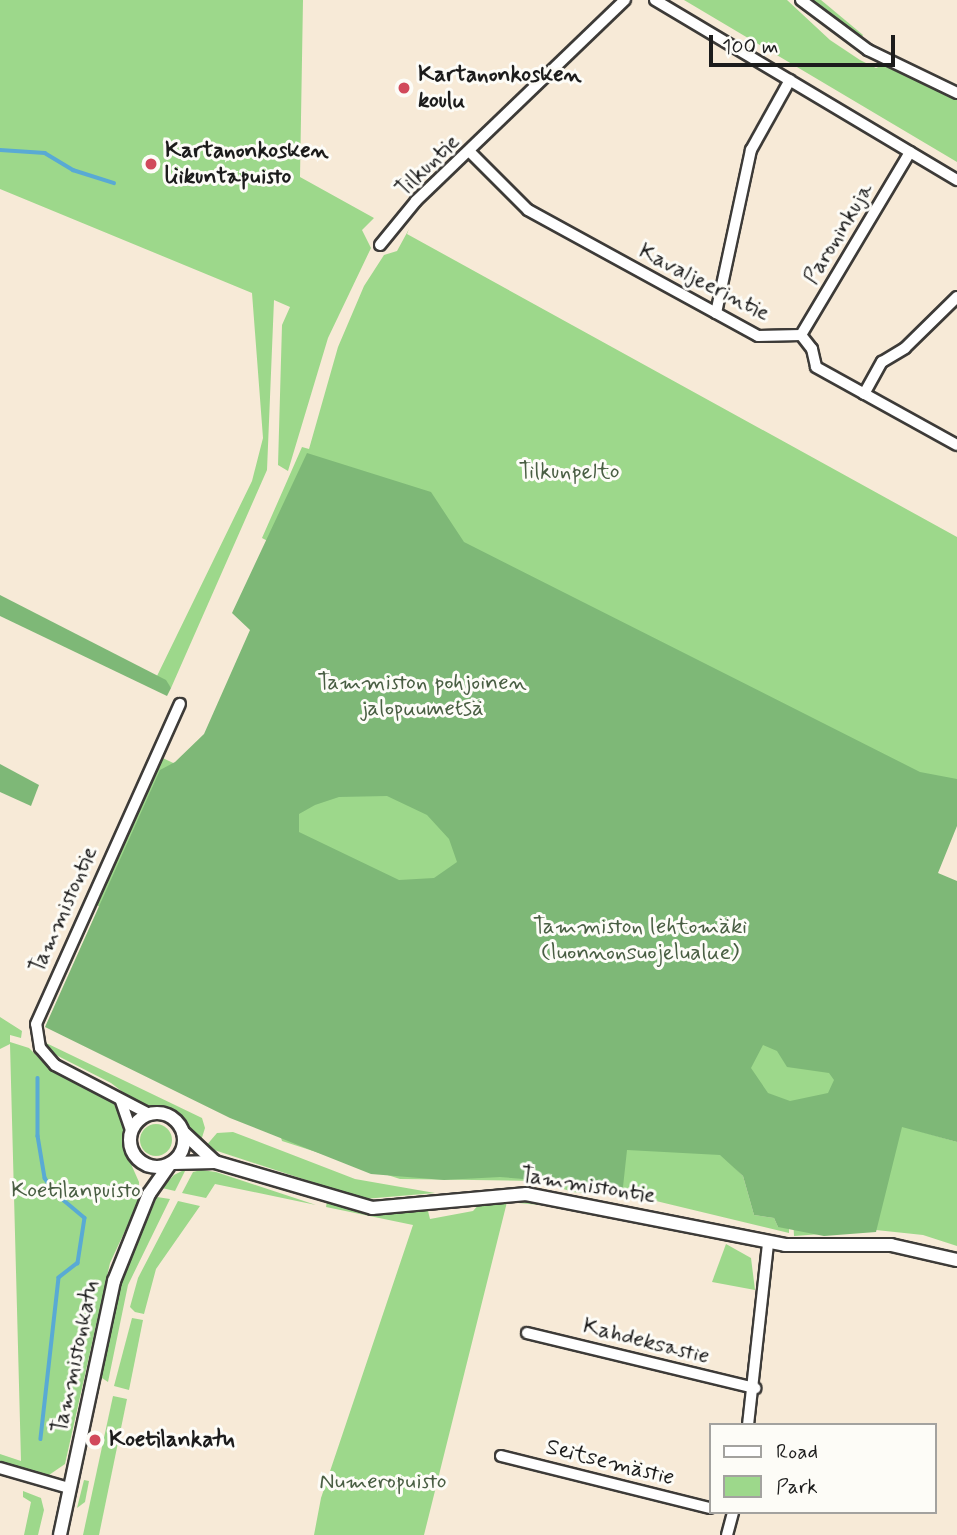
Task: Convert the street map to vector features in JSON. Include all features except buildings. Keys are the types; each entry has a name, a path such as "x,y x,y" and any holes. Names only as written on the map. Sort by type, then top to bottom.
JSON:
{"street":[{"name":"Tilkuntie","path":"380,245 416,201 470,152 625,0"},
{"path":"655,0 957,180"},
{"path":"801,0 868,50 957,93"},
{"path":"716,313 751,150 790,80"},
{"name":"Kavaljeerintie","path":"470,152 528,210 765,338 801,335"},
{"name":"Paroninkuja","path":"801,335 910,152"},
{"path":"864,394 883,362 905,348 957,297"},
{"path":"801,335 812,349 816,368 957,445"},
{"name":"Tammistontie","path":"149,1114 55,1065 40,1048 36,1024 180,704"},
{"path":"118,1098 127,1109 131,1130 130,1149 141,1163 149,1194"},
{"path":"131,1130 149,1114 170,1116 183,1132 183,1149 171,1164 158,1168 141,1163"},
{"name":"Tammistontie","path":"183,1132 215,1162"},
{"name":"Tammistontie","path":"171,1164 215,1162 372,1208 526,1194 768,1243 899,1246 957,1260"},
{"name":"Tammistonkatu","path":"60,1535 114,1281 149,1194 171,1164"},
{"path":"748,1423 755,1388 768,1243"},
{"name":"Kahdeksastie","path":"527,1333 755,1388"},
{"name":"Seitsemästie","path":"500,1456 708,1508"},
{"path":"0,1468 69,1488"},
{"path":"727,1535 730,1514"}],"green space":[{"name":"Kartanonkosken liikuntapuisto","path":"0,0 303,0 300,177 374,218 362,230 371,248 328,338 288,471 278,465 282,325 290,307 274,300 267,470 171,688 157,676 252,481 263,438 252,293 0,189"},
{"path":"684,0 787,0 830,40 860,60 876,68 885,64 957,100 957,162"},
{"path":"812,0 821,0 863,35 861,38"},
{"path":"409,229 407,234 957,537 957,817 930,889 909,1128 957,1142 957,1246 923,1235 876,1230 794,1236 792,1198 734,1167 743,1176 754,1215 774,1218 778,1227 789,1227 789,1233 656,1201 573,1192 538,1181 400,1179 282,1141 270,1101 120,922 89,899 152,753 203,777 281,548 262,538 302,447 309,449 338,347 364,286 384,255 397,251"},
{"path":"307,453 431,492 464,542 920,772 957,779 957,826 938,873 957,881 957,1142 902,1127 876,1232 824,1236 778,1227 774,1218 754,1215 743,1176 720,1155 627,1150 622,1196 548,1181 500,1177 444,1180 371,1174 230,1118 45,1027 160,770 175,762 204,734 250,630 232,613","holes":["387,796 427,815 449,839 457,862 434,878 399,880 299,832 299,814 315,805 339,797","763,1045 777,1051 787,1067 829,1073 834,1080 828,1093 790,1101 768,1093 751,1068"]},
{"path":"0,595 166,680 171,688 167,696 0,616"},
{"path":"0,764 39,785 31,806 0,792"},
{"name":"Koetilanpuisto","path":"0,1017 22,1031 21,1038 10,1035 10,1042 29,1048 48,1067 114,1104 123,1122 123,1146 139,1182 138,1203 110,1263 65,1464 49,1475 0,1462 0,1454 21,1461 10,1044 0,1049"},
{"path":"44,1042 202,1118 205,1128 200,1144 174,1112 137,1103 111,1083 54,1054"},
{"path":"156,1124 167,1129 172,1140 167,1151 156,1156 145,1151 140,1140 145,1129"},
{"path":"233,1132 355,1179 435,1193 364,1199 205,1147 217,1133"},
{"path":"186,1169 175,1191 162,1188 174,1175"},
{"path":"193,1172 216,1172 316,1205 215,1184 206,1198 182,1193"},
{"path":"157,1197 170,1199 128,1285 108,1382 99,1376 117,1289"},
{"name":"Numeropuisto","path":"506,1198 561,1207 507,1202 424,1535 314,1535 321,1498 413,1225 326,1207 327,1201 377,1213 428,1211 430,1219 473,1211 482,1201 495,1205"},
{"path":"178,1201 200,1206 156,1269 144,1314 135,1312 130,1307 138,1278"},
{"path":"726,1244 751,1258 755,1290 712,1282"},
{"path":"132,1318 143,1320 129,1390 114,1386"},
{"path":"113,1396 127,1399 99,1535 83,1535"},
{"path":"84,1480 89,1481 85,1502 77,1508"},
{"path":"23,1491 41,1498 44,1510 38,1535 24,1535 31,1502 23,1497"}],"waterway":[{"path":"0,150 45,153 73,170 114,183"},
{"path":"38,1078 38,1136 45,1178 54,1192 85,1218 78,1263 59,1278 41,1439"}],"place":[{"name":"Kartanonkosken koulu","path":"404,88"},
{"name":"Kartanonkosken liikuntapuisto","path":"151,164"},
{"name":"Koetilankatu","path":"95,1440"}],"park label":[{"name":"Tilkunpelto","path":"569,472"},
{"name":"Tammiston pohjoinen jalopuumetsä","path":"422,696"},
{"name":"Tammiston lehtomäki (luonnonsuojelualue)","path":"640,940"}]}
